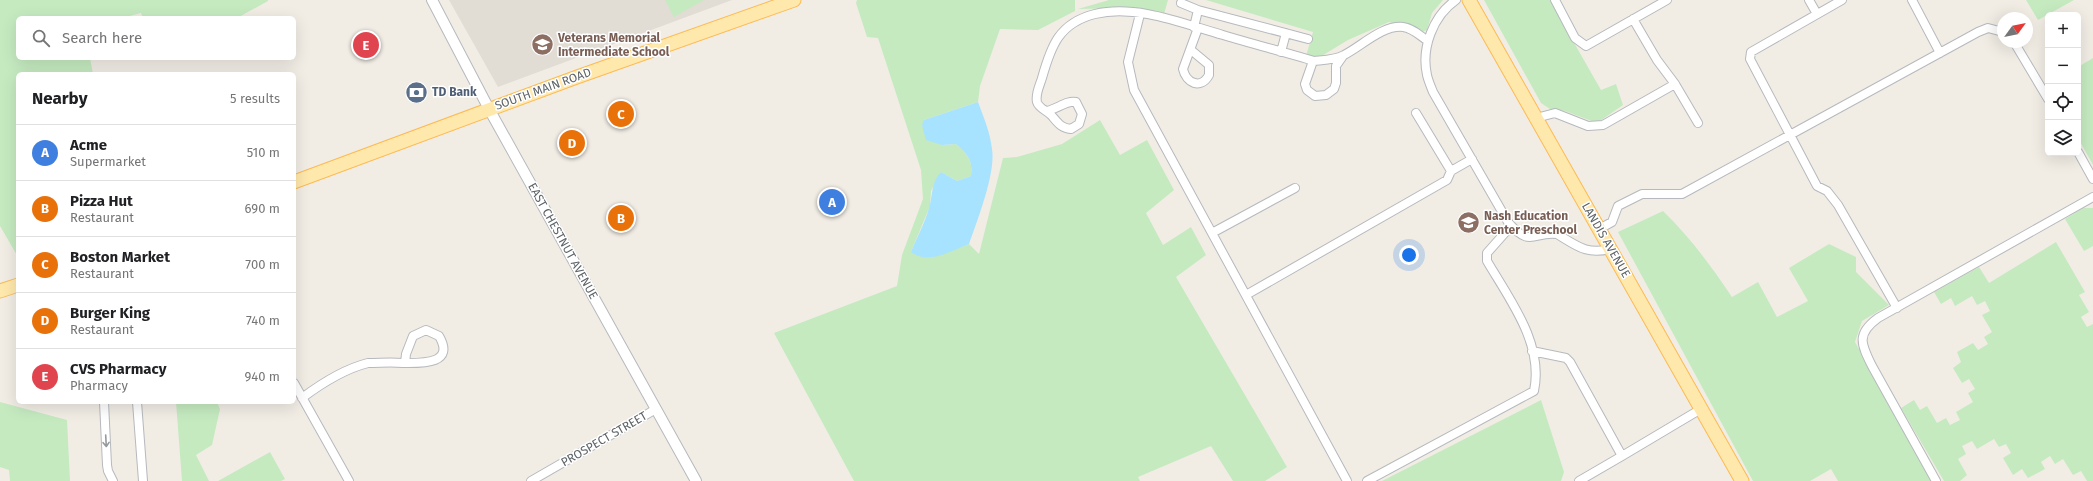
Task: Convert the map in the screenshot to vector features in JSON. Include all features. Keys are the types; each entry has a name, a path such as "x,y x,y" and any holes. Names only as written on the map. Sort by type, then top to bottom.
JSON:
{"main road":[{"name":"SOUTH MAIN ROAD","path":"296,181 489,109 794,0"},
{"name":"LANDIS AVENUE","path":"1469,0 1742,481"},
{"path":"0,291 16,286"}],"street":[{"name":"EAST CHESTNUT AVENUE","path":"432,0 489,109 696,481"},
{"path":"1456,0 1443,11 1428,41 1427,75 1433,92 1512,226 1517,233 1528,237 1557,234 1590,252 1610,249"},
{"path":"1554,0 1575,38 1586,46 1667,0"},
{"path":"1809,0 1817,14"},
{"path":"1842,0 1750,52 1750,60 1817,186 1827,191 1838,205 1896,308"},
{"path":"1912,0 1940,53"},
{"path":"1181,3 1198,10 1308,39"},
{"path":"1191,50 1198,10"},
{"path":"1047,111 1040,107 1037,96 1051,48 1056,39 1064,31 1085,17 1114,12 1140,14 1196,27 1313,61 1334,59 1343,56 1384,31 1393,28 1404,27 1412,30 1428,41"},
{"path":"1140,14 1128,62 1131,80 1142,104 1347,481"},
{"path":"1633,19 1657,60 1675,84 1698,124"},
{"path":"1599,229 1612,222 1618,206 1642,194 1682,194 1988,28 1997,30"},
{"path":"1281,52 1286,33"},
{"path":"2018,48 2045,94"},
{"path":"1313,61 1305,84 1307,90 1315,96 1326,95 1334,89 1336,83 1336,66 1343,56"},
{"path":"1536,118 1555,113 1588,126 1603,125 1675,84"},
{"path":"1416,113 1451,171"},
{"path":"2080,156 2093,179"},
{"path":"1246,295 1447,180 1451,171 1472,159"},
{"path":"1212,233 1295,188"},
{"path":"1936,481 1863,346 1863,335 1866,328 1896,308 2093,197"},
{"path":"1367,481 1534,392 1536,382 1532,351 1523,321 1488,261 1486,253 1512,226"},
{"path":"302,398 359,365 368,363 424,364 438,359 443,348 439,336 426,330 413,336 409,344 406,363"},
{"path":"1532,351 1566,358 1570,362 1622,456"},
{"path":"296,387 349,481"},
{"path":"104,404 107,465 113,481"},
{"path":"137,404 143,481"},
{"name":"PROSPECT STREET","path":"531,481 656,409"},
{"path":"1579,481 1701,409"}],"shaded area":[{"name":"Veterans Memorial Intermediate School","path":"449,0 732,0 498,87"}],"green space":[{"path":"0,0 268,0 241,16 142,16 141,13 130,16 16,16 16,60 90,60 93,72 16,72 16,254 0,226"},
{"path":"665,0 704,0 674,17"},
{"path":"857,0 1075,0 1075,11 1038,30 1000,29 980,86 978,102 924,120 942,145 956,144 966,154 971,165 971,176 957,181 941,172 931,191 930,206 911,252 942,254 969,244 979,254 1003,158 1017,157 1062,144 1100,120 1120,155 1147,140 1174,190 1146,213 1163,245 1191,227 1206,255 1176,277 1287,467 1265,481 1233,481 1211,446 1138,477 1140,481 854,481 774,333 897,286 902,255 923,199 921,170 878,38 867,37 856,3"},
{"path":"1109,0 1168,0 1164,14 1125,8 1078,9"},
{"path":"1206,0 1443,0 1432,13 1427,30 1422,32 1389,22 1348,40 1320,57 1306,56 1313,32"},
{"path":"1484,0 1558,0 1552,4 1601,90 1616,84 1623,105 1597,123 1565,111 1550,109 1541,103"},
{"path":"2026,0 2074,0 2052,12 2045,12 2045,16 2038,20"},
{"path":"2093,58 2093,165 2081,143 2081,65"},
{"path":"2083,208 2093,208 2093,246 2084,251 2065,219"},
{"path":"1663,211 1700,252 1732,297 1758,282 1777,317 1808,301 1789,268 1829,244 1856,257 1856,272 1889,305 1862,321 1855,342 1934,481 1838,481 1831,469 1810,481 1753,481 1618,232"},
{"path":"2056,242 2085,292 2079,295 2089,312 2081,317 2087,327 2093,324 2093,481 2087,481 2081,471 2073,475 2063,459 2055,464 2050,456 2041,462 2045,469 2028,478 2022,469 2013,475 2003,458 2011,453 2006,444 1999,447 1994,439 1977,449 1972,441 1962,446 1966,454 1958,459 1967,475 1960,481 1944,481 1901,408 1914,400 1920,410 1927,406 1937,423 1946,418 1950,425 1960,420 1956,412 1973,402 1968,393 1975,389 1969,379 1962,383 1953,368 1961,362 1957,352 1973,343 1978,350 1988,344 1984,337 1992,332 1982,315 1990,311 1985,301 1977,305 1972,296 1955,306 1951,298 1941,304 1934,292 1979,267 1989,283"},
{"path":"1541,400 1564,472 1561,481 1382,481"},
{"path":"0,402 67,420 70,481 10,481 9,470 0,467"},
{"path":"176,404 218,404 220,409 212,445 196,455 209,481 182,481"},
{"path":"270,452 285,479 281,481 218,481"}],"water":[{"path":"978,102 990,137 992,159 989,184 969,244 940,256 918,256 911,252 927,214 935,180 941,172 957,181 971,176 971,165 966,154 956,144 942,145 926,140 922,125 924,120"}],"place":[{"name":"CVS Pharmacy","path":"366,45"},
{"name":"Veterans Memorial Intermediate School","path":"542,45"},
{"name":"TD Bank","path":"416,92"},
{"name":"Boston Market","path":"621,114"},
{"name":"Burger King","path":"572,143"},
{"name":"Acme","path":"832,202"},
{"name":"Pizza Hut","path":"621,218"},
{"name":"Nash Education Center Preschool","path":"1468,223"}]}
